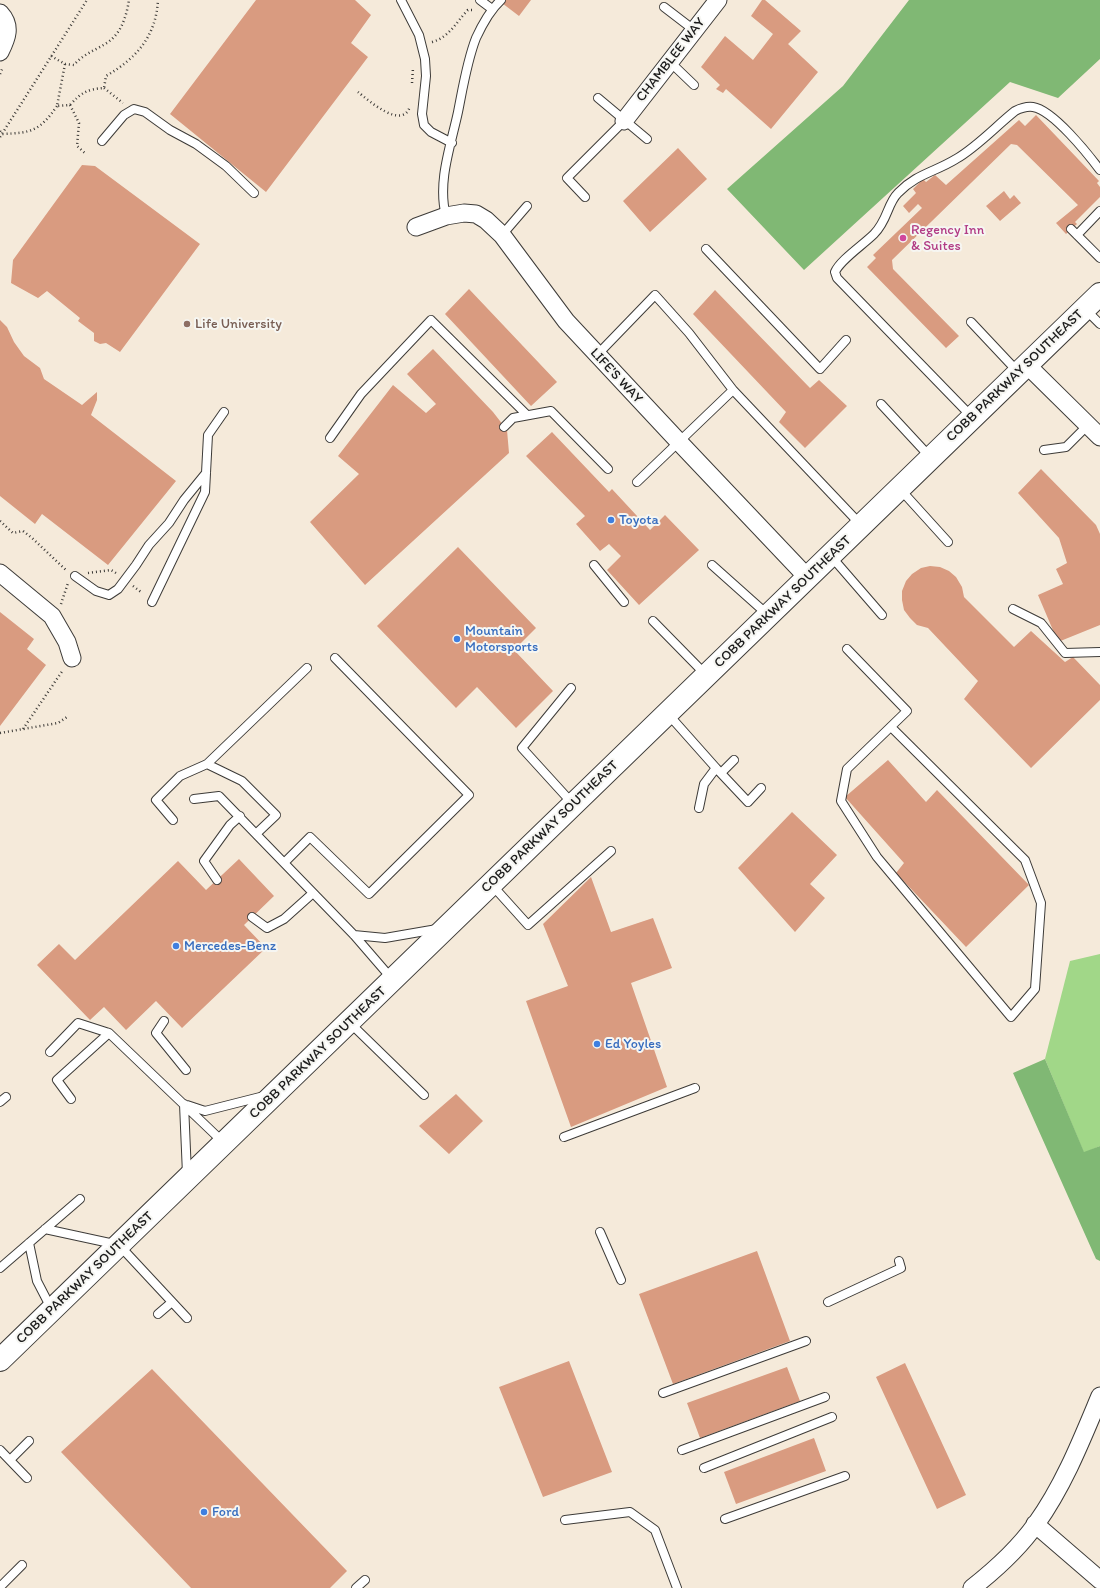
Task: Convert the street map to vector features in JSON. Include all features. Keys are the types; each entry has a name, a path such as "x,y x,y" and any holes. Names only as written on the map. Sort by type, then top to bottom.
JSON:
{"main road":[{"name":"COBB PARKWAY SOUTHEAST","path":"2,1355 120,1245 1093,301"}],"street":[{"name":"CHAMBLEE WAY","path":"624,120 718,0"},
{"path":"0,13 8,28 7,37 0,52"},
{"name":"LIFE'S WAY","path":"416,227 446,216 464,213 476,214 486,220 502,235 566,321 807,577"},
{"path":"1023,369 1088,424 1100,437"},
{"path":"0,573 52,616 67,642 72,658"},
{"path":"972,1588 1003,1559 1035,1524 1073,1459 1100,1396"},
{"path":"1035,1524 1100,1580"}],"lane":[{"path":"401,0 415,24 425,59 426,76 422,119 424,124 431,132 452,143"},
{"path":"480,0 490,8"},
{"path":"446,216 443,198 444,175 472,49 490,8 501,0"},
{"path":"664,7 694,30"},
{"path":"670,62 694,85"},
{"path":"598,98 647,139"},
{"path":"973,417 837,278 835,272 838,264 854,253 882,227 893,199 904,187 921,174 943,166 962,155 1003,120 1022,107 1038,109 1058,123 1100,170"},
{"path":"102,141 124,114 134,109 145,112 170,130 185,136 226,166 254,193"},
{"path":"585,197 567,178 624,120"},
{"path":"502,235 527,206"},
{"path":"1077,235 1100,211"},
{"path":"1071,229 1100,258"},
{"path":"706,249 820,370 846,340"},
{"path":"597,355 655,295 689,333 733,390 861,525"},
{"path":"1093,301 1100,324"},
{"path":"330,438 361,394 432,320 526,415"},
{"path":"971,322 1023,369"},
{"path":"637,482 733,390"},
{"path":"881,404 931,458"},
{"path":"504,427 513,418 550,411 608,468"},
{"path":"152,602 205,492 208,435 224,412"},
{"path":"1044,450 1066,448 1088,424"},
{"path":"73,575 96,591 109,596 125,579 149,545 169,523 184,500 206,473"},
{"path":"899,489 948,542"},
{"path":"830,555 882,615"},
{"path":"594,565 624,602"},
{"path":"712,565 768,615"},
{"path":"1013,609 1041,623 1065,653 1100,652"},
{"path":"653,621 706,676"},
{"path":"847,649 907,711 847,768 841,801 877,857 1011,1017 1035,989 1041,902 1025,860 891,727"},
{"path":"285,862 310,837 369,894 469,795 334,658"},
{"path":"173,820 156,800 180,776 207,764 306,668"},
{"path":"571,688 522,748 574,805"},
{"path":"668,713 748,802 761,788"},
{"path":"699,808 704,784 719,770 734,760"},
{"path":"207,764 242,781 276,815 257,833"},
{"path":"194,799 219,796 285,862 354,935 393,980"},
{"path":"217,880 204,861 230,825 240,816"},
{"path":"492,884 528,925 611,851"},
{"path":"252,917 267,928 284,919 313,893"},
{"path":"354,935 386,938 401,934 424,932 449,926"},
{"path":"164,1021 156,1033 186,1070"},
{"path":"50,1052 78,1022 109,1032 225,1143"},
{"path":"350,1022 424,1095"},
{"path":"71,1099 57,1080 109,1032"},
{"path":"564,1137 695,1088"},
{"path":"184,1104 204,1111 276,1093"},
{"path":"184,1104 187,1179"},
{"path":"0,1268 80,1199"},
{"path":"45,1229 120,1245 187,1318"},
{"path":"600,1232 621,1280"},
{"path":"29,1243 37,1281 52,1310"},
{"path":"828,1302 901,1268 899,1261"},
{"path":"158,1314 172,1302"},
{"path":"663,1393 806,1341"},
{"path":"682,1450 826,1397"},
{"path":"704,1468 832,1417"},
{"path":"10,1460 29,1441"},
{"path":"0,1450 27,1478"},
{"path":"725,1519 844,1476"},
{"path":"565,1520 630,1512 655,1530 677,1588"},
{"path":"0,1587 22,1565"},
{"path":"356,1588 365,1580"}],"path":[{"path":"0,137 1,132 87,0"},
{"path":"51,56 64,64 74,65 88,52 113,38 127,15 128,0"},
{"path":"104,88 106,76 118,70 142,49 157,18 158,0"},
{"path":"422,45 443,37 453,30 468,10 490,8"},
{"path":"412,90 413,62"},
{"path":"1,132 27,133 38,128 49,117 56,106 64,64"},
{"path":"56,106 70,105 82,93 104,88 122,103"},
{"path":"358,92 383,111 393,115 404,114 409,110 411,103"},
{"path":"70,105 79,123 77,146 86,154"},
{"path":"0,521 13,533 23,531 64,569 73,575 111,570 125,579"},
{"path":"52,616 59,608 73,575"},
{"path":"23,729 46,692 72,658"},
{"path":"0,733 58,723 67,717"}],"green space":[{"path":"909,0 1100,0 1100,59 1058,98 1010,82 804,270 727,189 843,86"},
{"path":"1100,954 1100,1146 1084,1153 1045,1059 1070,961"},
{"path":"1045,1059 1084,1152 1100,1146 1100,1261 1096,1259 1013,1073"}],"building":[{"path":"256,0 355,0 371,15 351,43 368,57 266,192 170,114"},
{"path":"498,0 531,0 519,16"},
{"path":"762,0 765,0 801,31 788,44 818,72 771,129 726,89 723,93 716,89 720,85 701,67 725,36 753,60 773,34 751,16"},
{"name":"Regency Inn & Suites","path":"1036,115 1099,181 1097,183 1100,187 1100,197 1075,222 1077,224 1066,234 1056,223 1078,205 1017,145 1011,144 892,260 893,269 959,336 946,348 867,267 876,258 873,255 922,208 918,204 909,213 903,206 916,193 913,189 923,179 926,182 935,175 946,185 1019,120 1025,126"},
{"path":"678,148 707,179 650,232 623,201"},
{"path":"82,165 95,166 200,244 120,352 106,343 100,344 94,341 94,333 78,321 80,318 47,291 38,298 11,283 13,260"},
{"name":"Regency Inn & Suites","path":"1004,191 1010,199 1014,195 1021,203 1000,221 986,206"},
{"path":"469,289 557,382 531,406 445,314"},
{"path":"715,290 810,388 819,380 847,406 805,448 779,422 786,412 693,314"},
{"path":"0,320 7,327 14,342 24,356 40,368 44,379 82,405 97,392 97,400 91,415 176,481 108,565 42,514 35,524 0,496"},
{"path":"433,349 493,412 507,430 509,453 365,585 310,522 359,474 338,456 393,385 426,413 436,404 407,374"},
{"name":"Toyota","path":"552,432 609,492 612,489 650,530 665,515 699,550 639,605 607,570 621,556 609,544 600,551 576,524 585,516 526,456"},
{"path":"1041,469 1096,525 1100,534 1100,625 1058,642 1038,595 1063,584 1056,569 1067,563 1059,538 1018,493"},
{"name":"Mountain Motorsports","path":"458,547 536,628 514,650 553,691 516,728 477,687 456,708 377,626"},
{"path":"930,566 940,567 949,571 956,577 962,587 964,597 1014,647 1031,631 1065,662 1073,657 1100,685 1100,700 1031,768 964,699 978,681 928,628 917,625 904,610 902,591 906,581 912,574 921,568"},
{"path":"0,612 34,639 27,649 46,665 0,726"},
{"path":"888,760 926,802 937,790 1029,885 966,947 896,873 904,863 845,797"},
{"path":"792,812 837,855 810,884 825,898 795,932 738,868"},
{"name":"Mercedes-Benz","path":"239,859 274,896 244,925 266,948 182,1028 156,1001 126,1030 104,1007 90,1020 37,965 59,944 75,960 178,861 206,890"},
{"name":"Ed Yoyles","path":"591,877 611,932 653,918 672,968 631,983 667,1087 571,1127 526,1001 568,986 543,924"},
{"path":"456,1094 483,1121 449,1154 419,1126"},
{"path":"757,1251 790,1341 673,1384 639,1294"},
{"path":"569,1361 612,1472 543,1497 499,1387"},
{"path":"905,1363 966,1495 937,1509 876,1377"},
{"path":"787,1367 800,1401 700,1438 687,1403"},
{"name":"Ford","path":"152,1369 347,1571 330,1588 191,1588 61,1452"},
{"path":"814,1438 826,1471 736,1504 724,1472"}],"place":[{"name":"Regency Inn & Suites","path":"903,238"},
{"name":"Life University","path":"187,324"},
{"name":"Toyota","path":"611,520"},
{"name":"Mountain Motorsports","path":"457,639"},
{"name":"Mercedes-Benz","path":"176,946"},
{"name":"Ed Yoyles","path":"597,1044"},
{"name":"Ford","path":"204,1512"}]}
